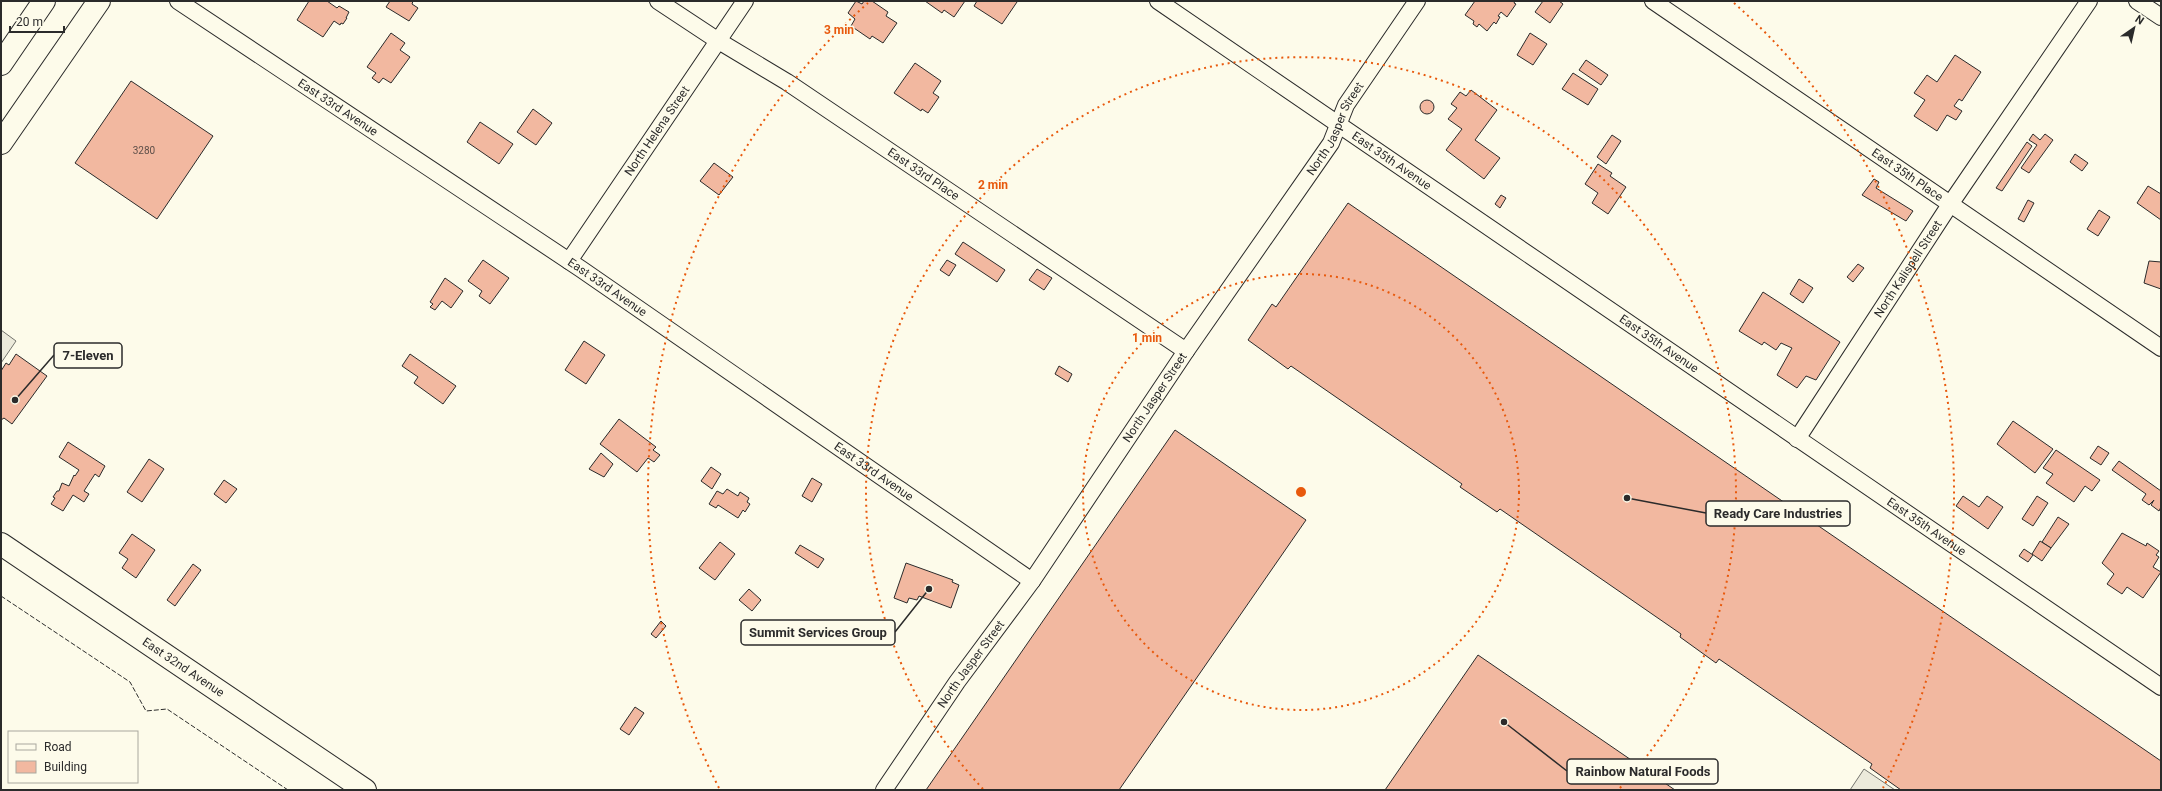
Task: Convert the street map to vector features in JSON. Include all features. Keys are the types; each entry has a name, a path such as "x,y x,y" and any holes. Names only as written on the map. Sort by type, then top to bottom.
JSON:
{"street":[{"path":"1,64 44,1"},
{"path":"1,143 99,1"},
{"name":"East 33rd Avenue","path":"178,1 569,261 1032,581"},
{"name":"East 33rd Place","path":"658,1 787,82 1186,351"},
{"name":"North Helena Street","path":"569,261 745,1"},
{"name":"East 35th Avenue","path":"1158,1 2161,687"},
{"name":"North Jasper Street","path":"884,790 957,682 1032,581 1186,351 1331,142 1346,105 1417,1"},
{"name":"East 35th Place","path":"1653,1 2161,348"},
{"name":"North Kalispell Street","path":"1797,439 1950,203 2089,1"},
{"path":"2137,1 2161,17"},
{"name":"East 32nd Avenue","path":"1,544 365,790"}],"shaded area":[{"path":"1,330 16,341 1,363"},
{"path":"1864,769 1895,790 1850,790"}],"building":[{"path":"309,1 327,1 337,8 339,6 349,12 347,18 343,24 341,23 340,25 334,21 323,37 297,20"},
{"path":"390,1 413,1 412,4 418,8 409,21 386,7"},
{"path":"856,1 862,4 864,1 872,1 888,12 886,16 897,23 883,43 872,36 870,39 851,26 855,19 848,13"},
{"path":"925,1 965,1 954,17 944,10 942,13"},
{"path":"977,1 1017,2 1002,24 974,6"},
{"path":"1475,1 1515,1 1514,3 1516,4 1507,17 1501,12 1498,16 1500,17 1496,24 1494,22 1487,31 1479,24 1477,27 1473,24 1474,21 1465,15"},
{"path":"1543,1 1559,1 1563,4 1550,23 1535,12"},
{"path":"391,33 405,43 400,50 410,57 391,83 383,78 379,83 372,78 376,73 367,67"},
{"path":"1530,33 1547,44 1533,65 1517,55"},
{"path":"1955,55 1981,72 1962,101 1959,99 1954,106 1962,111 1956,120 1947,115 1937,131 1914,116 1925,100 1914,93 1927,75 1937,82"},
{"path":"1586,60 1608,75 1601,85 1579,70"},
{"path":"915,63 941,81 933,93 939,97 928,113 922,109 921,111 894,93"},
{"path":"1573,73 1598,89 1588,105 1562,89"},
{"path":"131,81 213,136 157,219 75,163"},
{"path":"1471,90 1497,110 1475,140 1500,158 1484,179 1446,150 1462,129 1448,119 1457,108 1451,104 1460,92 1466,96"},
{"path":"1427,100 1432,102 1434,107 1432,112 1427,114 1422,112 1420,107 1422,102"},
{"path":"533,109 552,123 536,145 517,132"},
{"path":"480,122 513,144 499,164 467,142"},
{"path":"2033,134 2040,140 2045,134 2053,140 2029,173 2021,168 2037,145 2029,140"},
{"path":"1612,135 1621,141 1606,164 1597,157"},
{"path":"2027,142 2032,146 2002,191 1996,188"},
{"path":"2075,154 2088,163 2082,171 2070,162"},
{"path":"714,163 733,177 719,195 700,181"},
{"path":"1598,164 1612,173 1610,176 1626,187 1608,214 1592,203 1598,193 1585,184"},
{"path":"1874,179 1879,182 1876,188 1913,211 1906,221 1862,195"},
{"path":"2148,186 2161,194 2161,220 2137,203"},
{"path":"1501,195 1506,198 1500,208 1495,204"},
{"path":"2028,200 2034,203 2024,222 2018,219"},
{"path":"1348,203 2161,761 2161,790 1901,790 1870,768 1872,764 1719,659 1716,663 1680,637 1681,634 1500,509 1497,512 1460,487 1462,484 1291,366 1288,369 1248,340 1272,304 1276,307"},
{"path":"2099,210 2110,217 2098,236 2087,229"},
{"path":"963,242 1005,270 997,282 955,254"},
{"path":"483,260 509,278 490,304 479,296 482,291 468,281"},
{"path":"947,260 956,265 949,276 940,270"},
{"path":"2149,261 2161,262 2161,289 2144,283"},
{"path":"1858,264 1864,268 1853,282 1847,277"},
{"path":"1037,269 1052,278 1044,290 1029,280"},
{"path":"445,278 463,291 451,308 442,301 435,310 430,307 433,304 430,302"},
{"path":"1799,279 1813,288 1803,303 1790,294"},
{"path":"1763,292 1840,342 1816,380 1806,376 1797,388 1777,375 1792,348 1781,343 1776,350 1764,342 1762,345 1739,331"},
{"path":"584,341 605,355 586,384 565,370"},
{"path":"16,354 47,376 12,424 4,418 1,420 1,371 6,363 9,365"},
{"path":"410,354 456,386 443,404 414,383 418,377 402,366"},
{"path":"1059,366 1072,374 1068,382 1055,374"},
{"path":"619,419 656,447 653,450 660,455 654,462 648,458 637,472 600,444"},
{"path":"2013,421 2053,449 2035,473 1997,444"},
{"path":"1175,430 1306,520 1119,790 926,790"},
{"path":"68,442 105,466 99,477 95,474 84,491 89,494 84,502 73,495 63,511 51,504 55,498 53,497 57,491 59,491 62,483 69,486 74,475 75,476 79,470 59,457"},
{"path":"2098,446 2109,453 2101,465 2090,458"},
{"path":"2056,450 2100,480 2092,491 2085,486 2074,502 2046,483 2053,474 2043,468"},
{"path":"601,453 613,464 604,477 589,469"},
{"path":"149,459 164,469 142,502 127,492"},
{"path":"2119,461 2161,491 2161,507 2159,511 2151,505 2154,500 2149,505 2142,500 2146,494 2112,470"},
{"path":"711,467 721,474 712,489 701,481"},
{"path":"812,478 822,484 812,502 802,496"},
{"path":"224,480 237,489 226,503 214,494"},
{"path":"727,489 738,496 740,492 749,498 747,502 750,504 745,512 743,510 738,518 718,505 716,508 709,504 717,491 723,494"},
{"path":"1963,496 1979,507 1987,496 2003,507 1988,529 1956,506"},
{"path":"2037,496 2048,503 2033,526 2022,519"},
{"path":"2058,517 2069,524 2051,548 2042,542"},
{"path":"2122,533 2146,546 2147,543 2159,551 2156,555 2159,557 2153,567 2161,572 2143,598 2127,587 2122,594 2107,584 2114,574 2102,563"},
{"path":"132,534 155,550 136,578 122,568 128,559 119,553"},
{"path":"2040,541 2051,548 2042,561 2032,554"},
{"path":"720,542 735,554 715,580 699,568"},
{"path":"800,545 824,559 818,568 795,553"},
{"path":"2024,549 2033,555 2028,562 2019,556"},
{"path":"906,563 953,580 952,582 959,585 951,608 919,596 917,600 909,598 907,603 894,598"},
{"path":"193,564 201,570 175,606 167,600"},
{"path":"749,589 761,600 752,611 739,600"},
{"path":"661,621 666,626 656,638 651,634"},
{"path":"1478,655 1675,790 1385,790"},
{"path":"635,707 644,713 629,735 620,729"}],"fence":[{"path":"1,596 130,682 146,711 167,709 288,790"}],"place":[{"name":"7-Eleven","path":"15,400"},
{"name":"Ready Care Industries","path":"1627,498"},
{"name":"Summit Services Group","path":"929,589"},
{"name":"Rainbow Natural Foods","path":"1504,722"}]}
